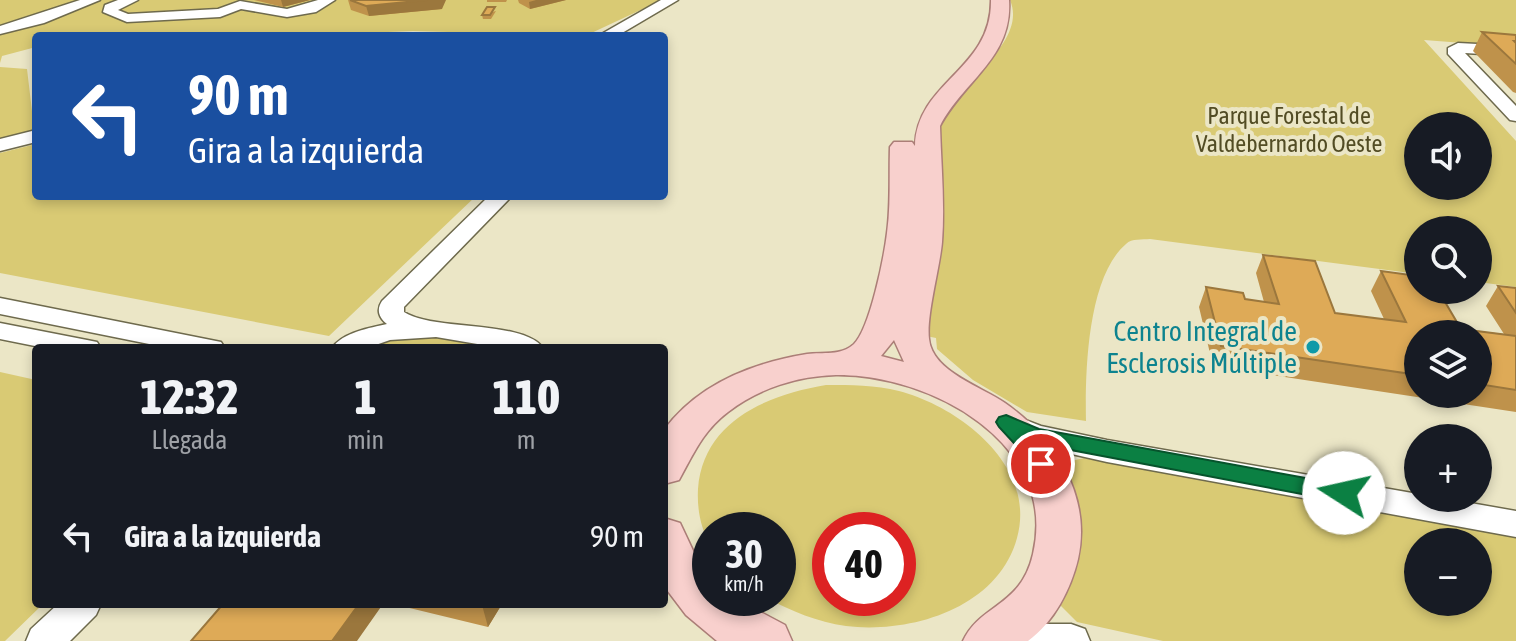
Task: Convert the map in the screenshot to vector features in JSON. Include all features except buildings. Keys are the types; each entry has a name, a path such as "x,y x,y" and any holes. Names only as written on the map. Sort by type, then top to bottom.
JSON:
{"main road":[{"path":"849,364 865,353 880,335 902,234 902,151 907,124 915,104 968,51 979,35 986,18 987,0"},
{"path":"988,641 1022,616 1047,584 1059,549 1060,514 1050,480 1031,449 1006,422 943,383 924,365 911,340 927,240 925,153 928,126 934,109 997,38 1002,19 1000,0"},
{"path":"668,460 678,439 678,423 724,395 762,377 804,366 849,364 897,370 943,383"},
{"path":"668,545 682,575 710,607 755,639"}],"street":[{"path":"0,30 39,20 93,0"},
{"path":"131,0 110,8 110,12 127,18 220,13 240,5 287,13 311,9 328,0"},
{"path":"179,0 195,3 213,0"},
{"path":"613,32 671,0"},
{"path":"19,35 28,29 69,18 78,3"},
{"path":"1516,51 1458,48 1454,51 1508,99 1516,116"},
{"path":"0,145 32,137"},
{"path":"410,328 392,315 391,306 497,200"},
{"path":"0,306 191,344"},
{"path":"355,344 385,330 410,328 480,335 514,344"},
{"path":"0,331 67,344"},
{"path":"1006,422 1034,435 1107,451 1516,524"},
{"path":"45,641 79,608"},
{"path":"1012,641 1071,641"}],"green space":[{"path":"0,0 662,0 594,32 32,32 32,48 2,56 0,63"},
{"name":"Parque Forestal de Valdebernardo Oeste","path":"1010,0 1516,0 1516,47 1424,40 1490,112 1404,112 1404,200 1492,200 1492,115 1516,141 1516,287 1492,284 1492,216 1404,216 1404,272 1150,239 1134,240 1128,242 1113,259 1096,302 1088,353 1086,421 1027,412 973,380 937,349 936,338 926,336 941,230 941,123 948,109 1000,48 1013,16"},
{"path":"0,67 27,69 32,131 0,140"},
{"path":"32,145 32,200 472,200 329,336 0,273 0,153"},
{"path":"433,335 482,344 371,344 386,337"},
{"path":"0,372 32,379 32,608 39,608 5,641 0,641"},
{"path":"826,385 872,386 922,399 968,426 1005,464 1016,487 1020,512 1017,538 1007,562 991,582 972,599 949,611 897,625 846,626 825,622 796,611 796,512 699,512 698,496 703,465 712,445 725,429 761,404"},
{"path":"1084,458 1467,528 1404,528 1404,616 1492,616 1492,533 1516,537 1516,641 1163,641 1077,622 1061,606 1061,469 1067,462"}],"place":[{"name":"Centro Integral de Esclerosis Múltiple","path":"1313,347"}],"route":[{"path":"1041,464 1006,422 1034,435 1107,451 1344,493"}]}
